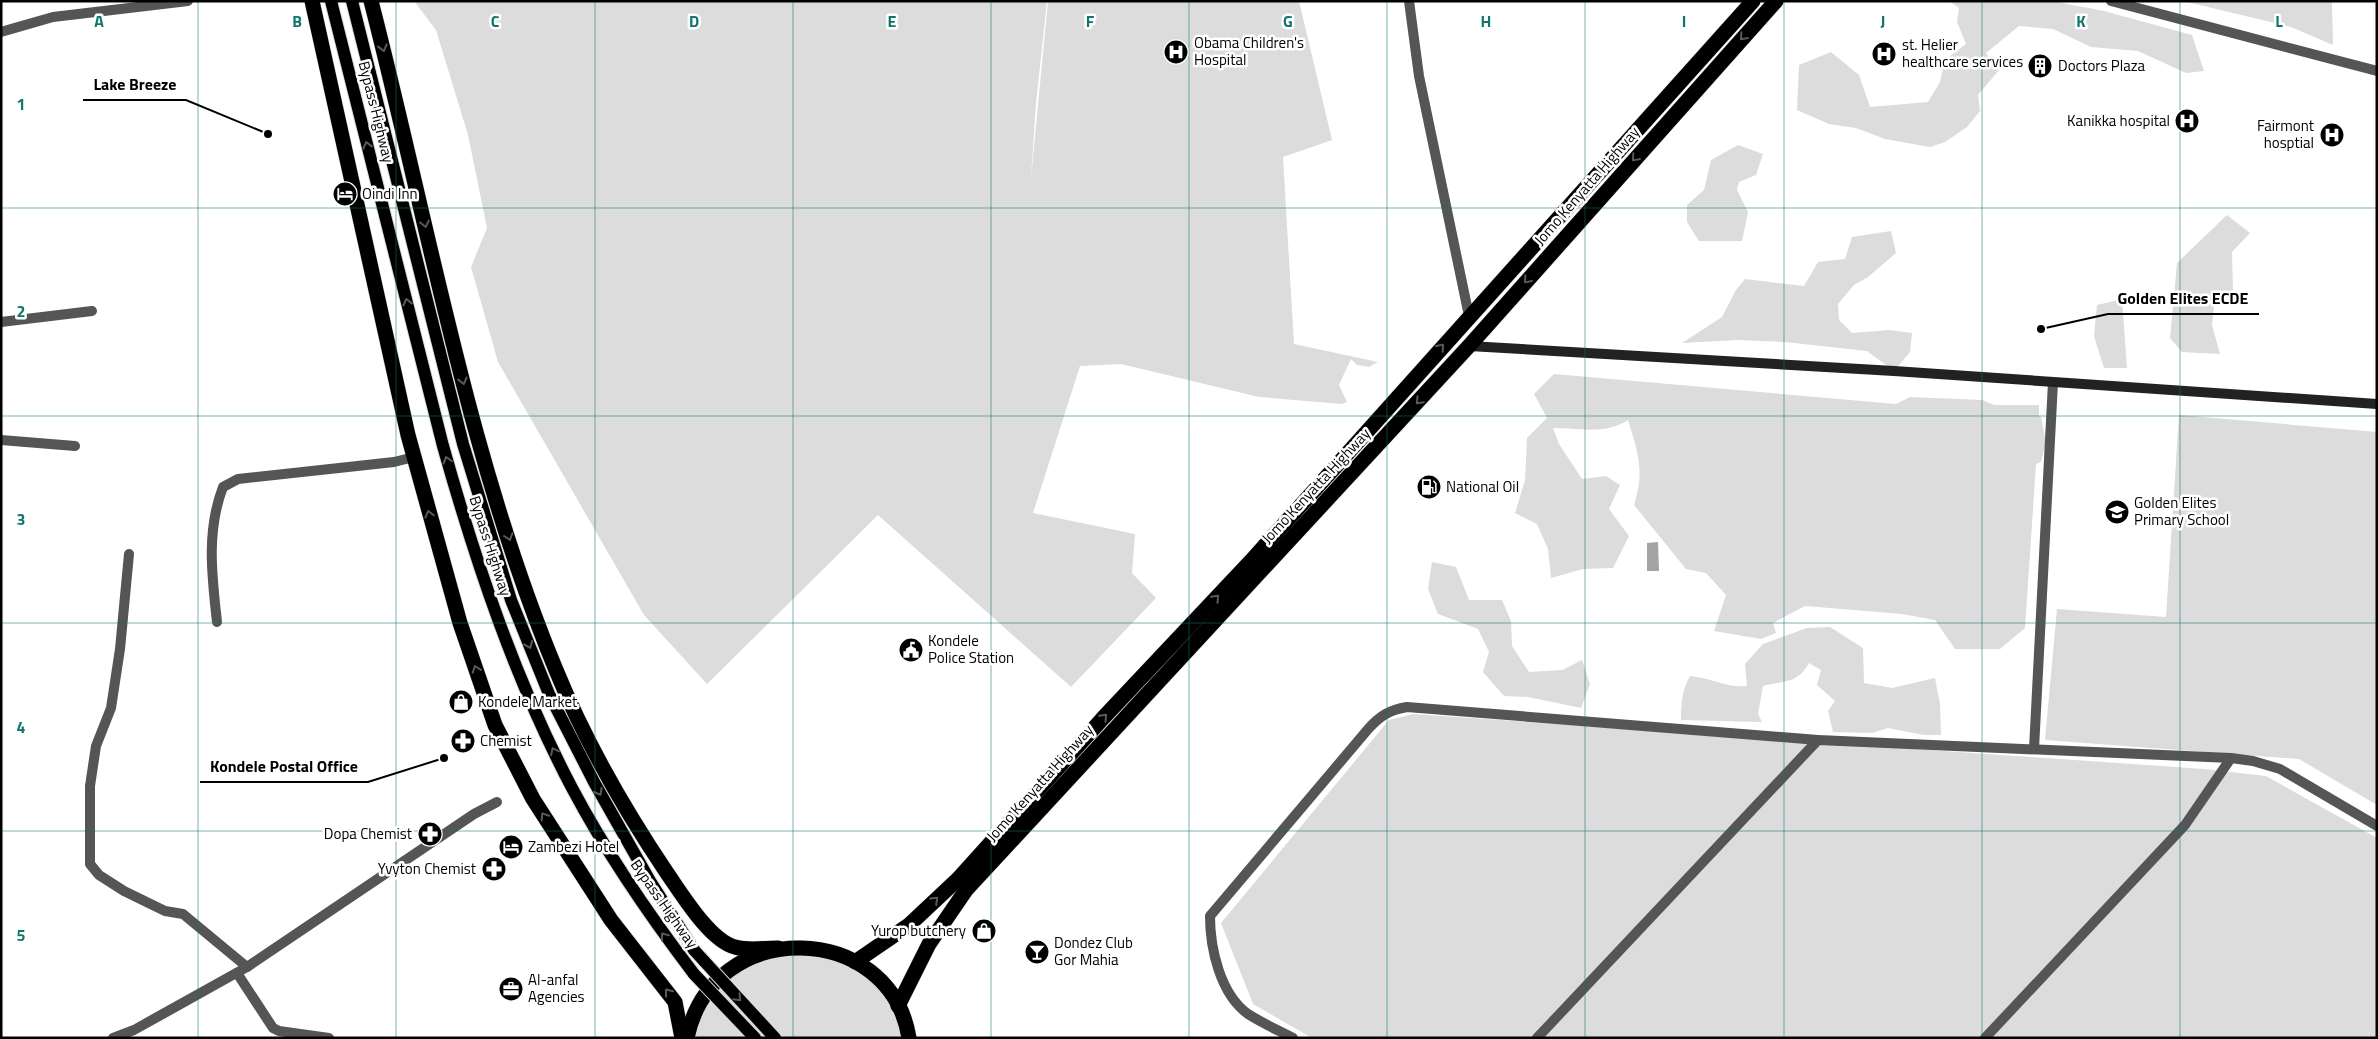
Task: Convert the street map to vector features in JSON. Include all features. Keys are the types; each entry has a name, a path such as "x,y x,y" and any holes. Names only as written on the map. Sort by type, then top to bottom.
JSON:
{"highway":[{"path":"312,1 414,457 460,624 495,725 534,800 606,912 675,1002 682,1038"},
{"path":"371,1 466,390 526,594 556,672 602,766 643,836 693,910 712,932 734,947 813,948 831,952 855,962 872,974 886,988 898,1006 909,1038"},
{"name":"Jomo Kenyatta Highway","path":"855,962 909,925 958,879 1104,717 1257,554 1752,1"},
{"name":"Jomo Kenyatta Highway","path":"898,1006 929,944 966,890 1469,346 1776,1"},
{"path":"686,1038 699,1004 714,984 732,967 754,955 778,948"}],"main road":[{"name":"Bypass Highway","path":"331,1 462,515 493,607 530,700 572,788 631,889 694,974 755,1038"},
{"name":"Bypass Highway","path":"352,1 463,444 510,600 549,694 594,782 650,881 694,950 775,1038"}],"street":[{"path":"1,32 53,17 188,1"},
{"path":"1409,1 1419,76 1469,316"},
{"path":"2111,1 2377,71"},
{"path":"1,322 92,311"},
{"path":"1469,346 2377,404"},
{"path":"2034,749 2053,382"},
{"path":"1,440 75,446"},
{"path":"217,622 211,566 212,525 217,502 223,487 238,479 394,462 414,457"},
{"path":"129,554 120,649 111,708 96,746 90,786 90,864 99,875 124,892 165,911 183,914 247,967"},
{"path":"1293,1038 1247,1013 1228,993 1210,936 1210,916 1381,716 1392,710 1407,707 1818,740 2231,758 2253,761 2280,769 2377,826"},
{"path":"1538,1038 1818,740"},
{"path":"1986,1038 2185,825 2231,758"},
{"path":"113,1038 134,1030 247,967 474,814 496,802"},
{"path":"237,973 273,1028 279,1031 329,1038"}],"shaded area":[{"path":"414,1 1047,1 1036,103 1031,178 1048,1 1299,1 1332,140 1283,157 1294,344 1378,362 1369,367 1357,365 1351,359 1339,385 1347,402 1342,404 1259,397 1121,364 1080,366 1033,513 1135,534 1132,573 1156,598 1071,687 878,515 707,684 644,615 498,362 471,267 487,228 468,135 436,30"},
{"path":"1949,1 2052,1 2104,11 2192,35 2204,71 2186,73 2138,51 2091,47 2053,29 2019,26 1986,53 1999,70 1978,95 1980,111 1967,127 1945,142 1930,147 1885,139 1856,128 1829,124 1797,110 1799,65 1831,52 1859,75 1870,107 1928,102 1940,82 1945,60 1966,44 1957,22 1959,8"},
{"path":"2183,1 2332,1 2333,45 2291,27"},
{"path":"1738,145 1763,154 1756,175 1739,182 1737,190 1748,212 1742,241 1699,241 1687,222 1687,205 1704,190 1711,160"},
{"path":"2227,215 2250,233 2232,252 2233,291 2215,297 2212,325 2220,354 2182,352 2170,338 2177,263"},
{"path":"1891,231 1896,253 1868,277 1854,285 1838,304 1839,320 1852,333 1890,330 1912,333 1910,352 1894,371 1867,351 1785,342 1738,340 1682,343 1722,317 1736,290 1745,279 1804,286 1818,262 1845,259 1852,237"},
{"path":"2122,299 2127,368 2104,368 2094,336 2097,305"},
{"path":"1554,374 1896,404 1910,397 1982,400 1994,405 2039,405 2039,416 2041,417 2046,442 2041,462 2036,464 2025,628 2000,649 1955,649 1935,620 1902,614 1805,606 1773,623 1776,633 1761,639 1714,631 1726,595 1706,573 1686,569 1634,505 1640,472 1637,452 1628,420 1610,428 1601,429 1553,428 1559,444 1582,479 1606,476 1620,485 1609,509 1629,536 1613,568 1583,569 1551,578 1548,549 1537,524 1515,513 1525,480 1527,438 1547,418 1534,394"},
{"path":"2179,415 2377,432 2377,805 2299,759 2045,740 2057,609 2166,617"},
{"path":"1658,542 1659,571 1647,571 1647,543"},
{"path":"1432,562 1456,567 1469,600 1502,600 1511,621 1512,646 1529,672 1562,670 1582,660 1590,684 1581,708 1528,697 1504,696 1483,672 1489,652 1478,629 1438,614 1428,589"},
{"path":"1830,627 1863,648 1864,683 1892,688 1935,678 1940,704 1941,735 1924,735 1888,728 1872,733 1833,732 1828,711 1835,701 1817,685 1821,670 1809,663 1805,670 1795,678 1763,686 1758,714 1762,722 1681,720 1682,697 1690,676 1733,686 1747,686 1745,664 1763,644 1807,628"},
{"path":"1413,714 2204,769 2266,776 2377,838 2377,1038 1312,1038 1253,1004 1221,923 1389,720"},
{"path":"800,952 836,958 869,978 882,991 898,1018 903,1038 695,1038 709,1002 719,988 732,977 762,961 780,955"}],"place":[{"name":"Obama Children's Hospital","path":"1176,52"},
{"name":"st. Helier healthcare services","path":"1884,54"},
{"name":"Doctors Plaza","path":"2040,66"},
{"name":"Kanikka hospital","path":"2187,121"},
{"name":"Lake Breeze","path":"268,134"},
{"name":"Fairmont hosptial","path":"2332,135"},
{"name":"Oindi Inn","path":"345,194"},
{"name":"Golden Elites ECDE","path":"2041,329"},
{"name":"National Oil","path":"1429,487"},
{"name":"Golden Elites Primary School","path":"2117,512"},
{"name":"Kondele Police Station","path":"911,650"},
{"name":"Kondele Market","path":"461,702"},
{"name":"Chemist","path":"463,741"},
{"name":"Kondele Postal Office","path":"444,758"},
{"name":"Dopa Chemist","path":"430,834"},
{"name":"Zambezi Hotel","path":"511,847"},
{"name":"Yvyton Chemist","path":"494,869"},
{"name":"Yurop butchery","path":"984,931"},
{"name":"Dondez Club Gor Mahia","path":"1037,952"},
{"name":"Al-anfal Agencies","path":"511,989"}]}
